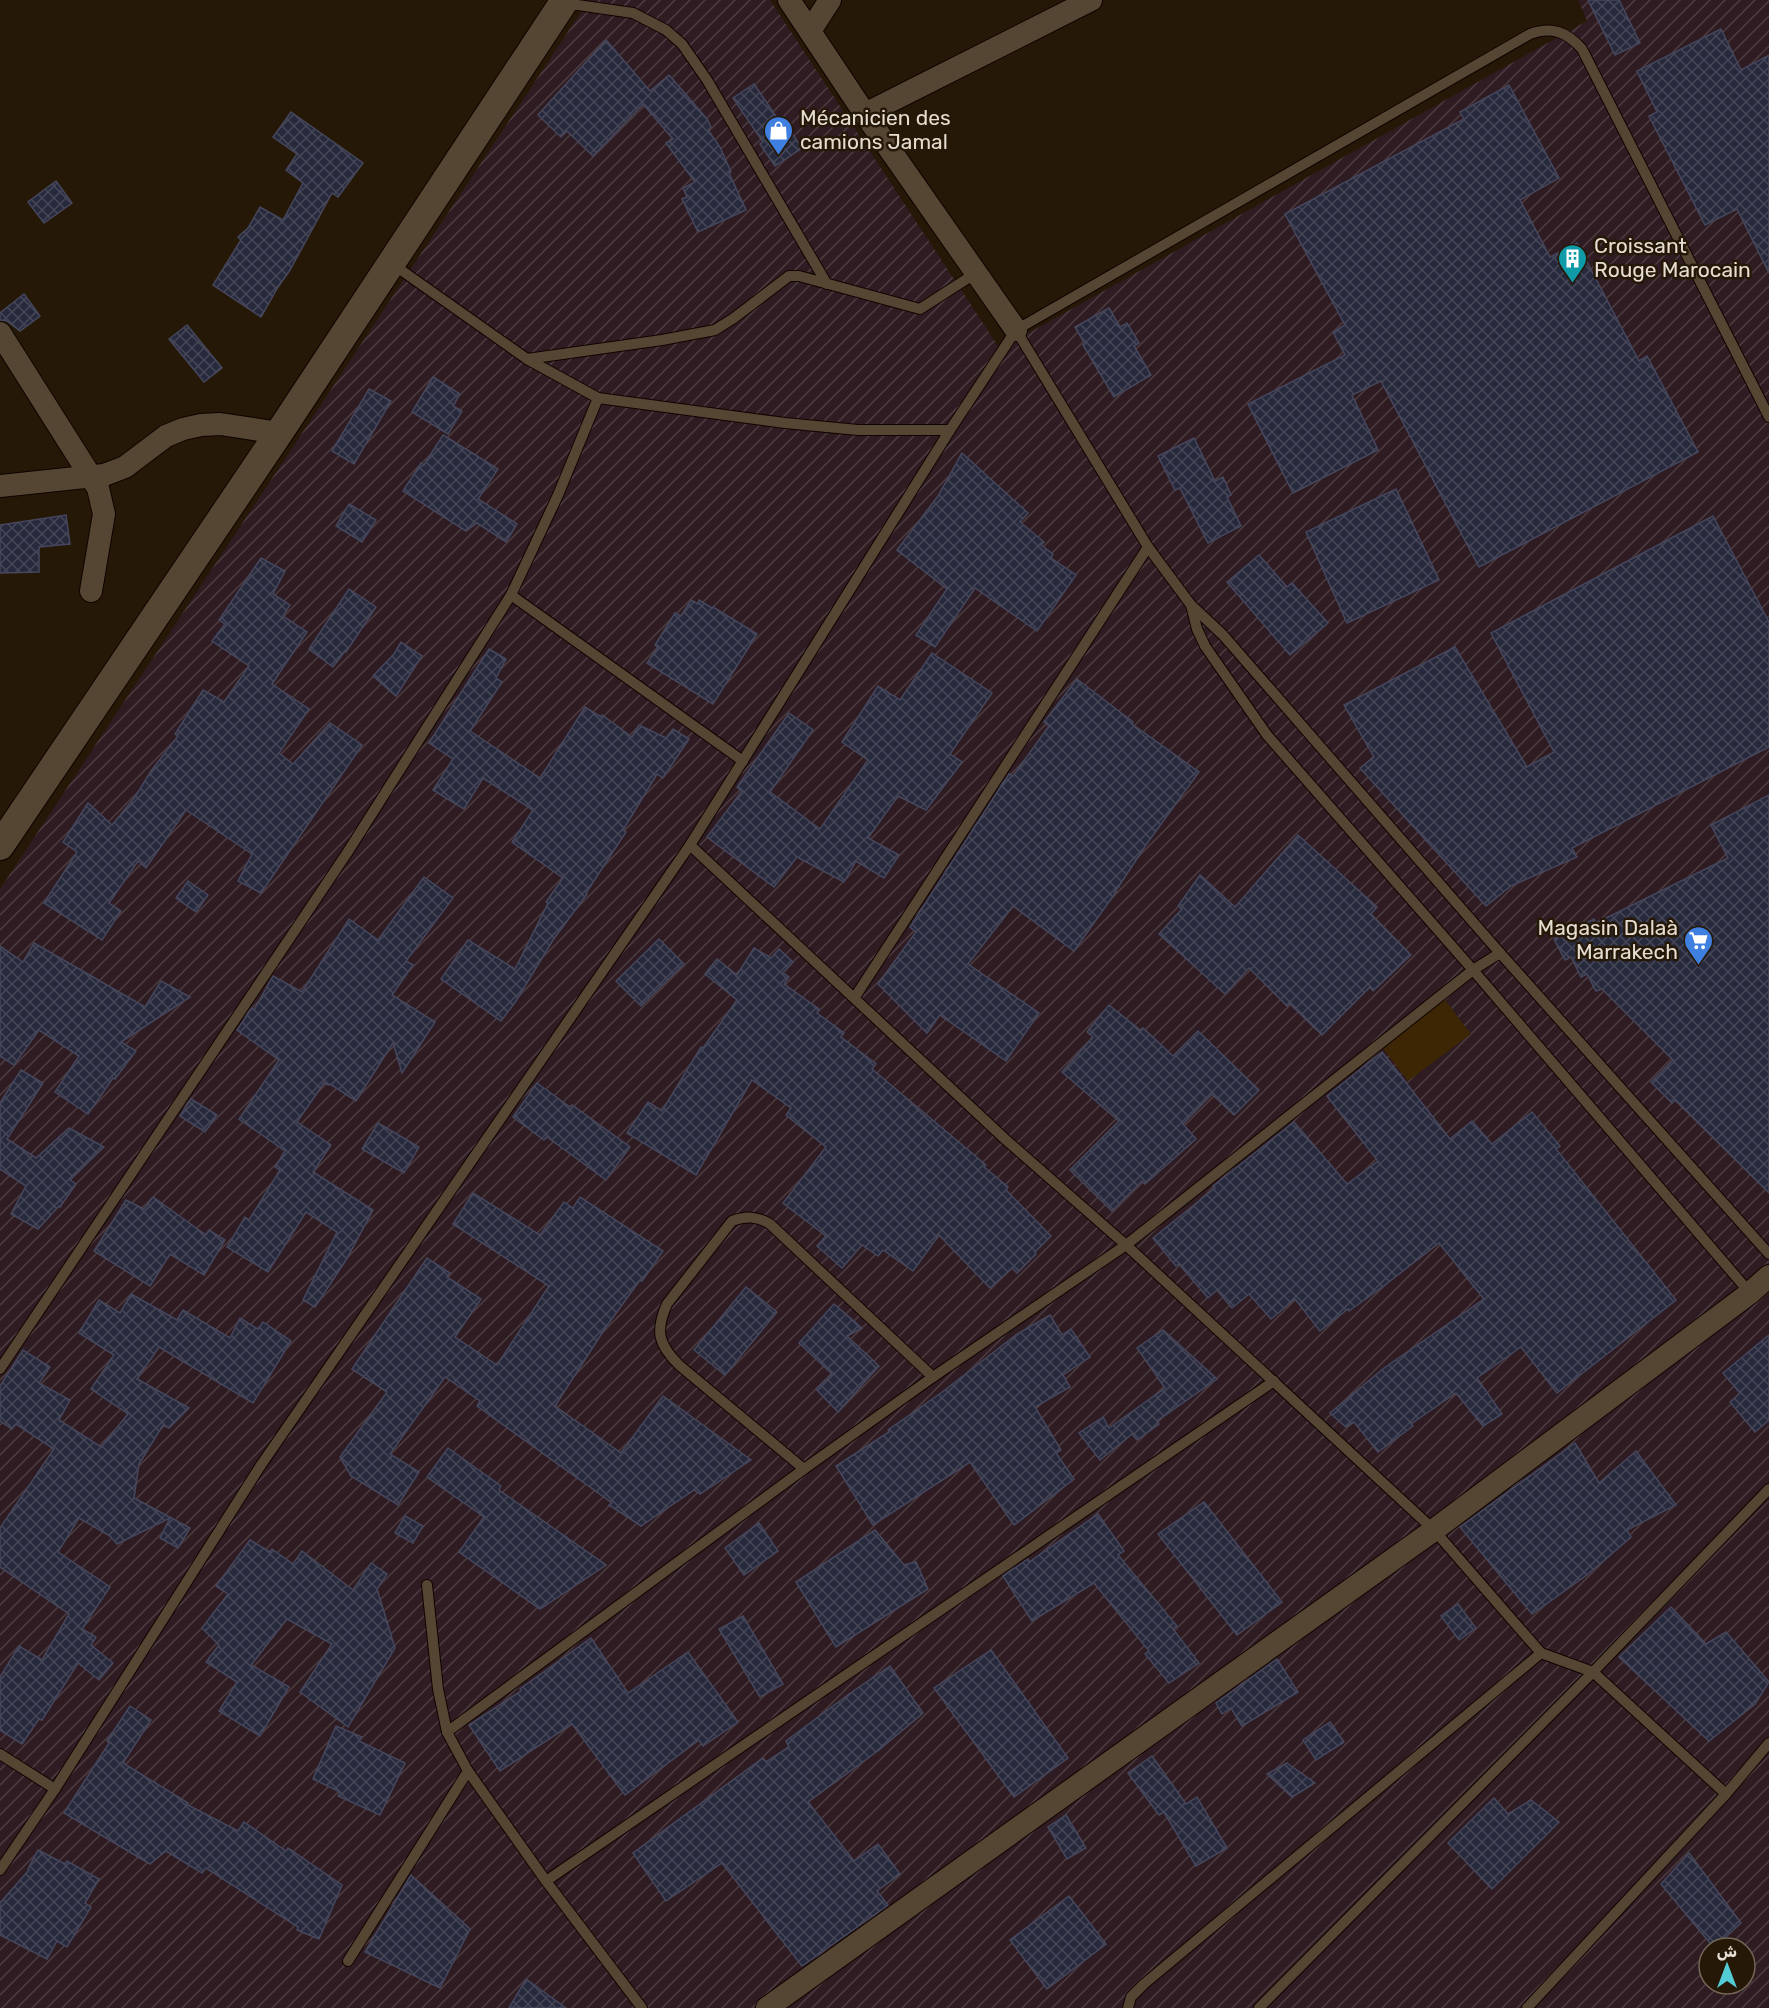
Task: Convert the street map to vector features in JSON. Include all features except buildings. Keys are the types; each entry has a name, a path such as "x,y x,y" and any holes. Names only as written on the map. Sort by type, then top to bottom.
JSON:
{"street":[{"path":"789,0 865,114 1016,330"},
{"path":"810,31 830,0"},
{"path":"865,114 1090,0"},
{"path":"0,846 279,433 564,1"},
{"path":"0,333 98,488 104,514 91,591"},
{"path":"0,486 104,475 125,467 166,436 201,425 220,424 279,433"},
{"path":"767,2008 1434,1530 1750,1293 1769,1276"}],"lane":[{"path":"564,1 633,13 666,30 682,44 707,80 827,284"},
{"path":"0,1870 55,1789 261,1465 690,845 950,429 1016,330 1519,40 1543,29 1561,32 1573,39 1582,49 1769,417"},
{"path":"391,262 527,359 598,398 784,423 858,430 950,429"},
{"path":"527,359 662,340 715,330 789,276 799,276 920,309 976,273"},
{"path":"1016,330 1148,547 1191,605 1223,635 1500,953 1769,1254"},
{"path":"0,1369 347,853 511,595 558,495 598,398"},
{"path":"855,998 1148,547"},
{"path":"511,595 743,761"},
{"path":"1191,605 1197,629 1205,646 1267,735 1473,970 1750,1293"},
{"path":"690,845 1005,1139 1126,1245 1434,1530 1541,1653 1593,1672 1726,1794"},
{"path":"447,1732 804,1469 933,1377 1126,1245 1473,970 1500,953"},
{"path":"804,1469 680,1365 663,1345 659,1331 660,1320 667,1304 732,1221 740,1218 756,1218 770,1224 933,1377"},
{"path":"546,1881 1274,1381"},
{"path":"1258,2008 1593,1672 1769,1489"},
{"path":"427,1585 438,1689 447,1732 468,1771 546,1881 642,2008"},
{"path":"1128,2008 1131,1997 1144,1984 1541,1653"},
{"path":"1527,2008 1726,1794 1769,1743"},
{"path":"0,1754 55,1789"},
{"path":"348,1961 468,1771"}],"shaded area":[{"path":"589,0 770,0 1000,349 1587,21 1578,0 1769,0 1769,2008 0,2008 0,889"},
{"path":"1445,1000 1471,1034 1408,1081 1382,1047"}],"place":[{"name":"Mécanicien des camions Jamal","path":"779,156"},
{"name":"Croissant Rouge Marocain","path":"1573,284"},
{"name":"Magasin Dalaà Marrakech","path":"1699,966"}]}
